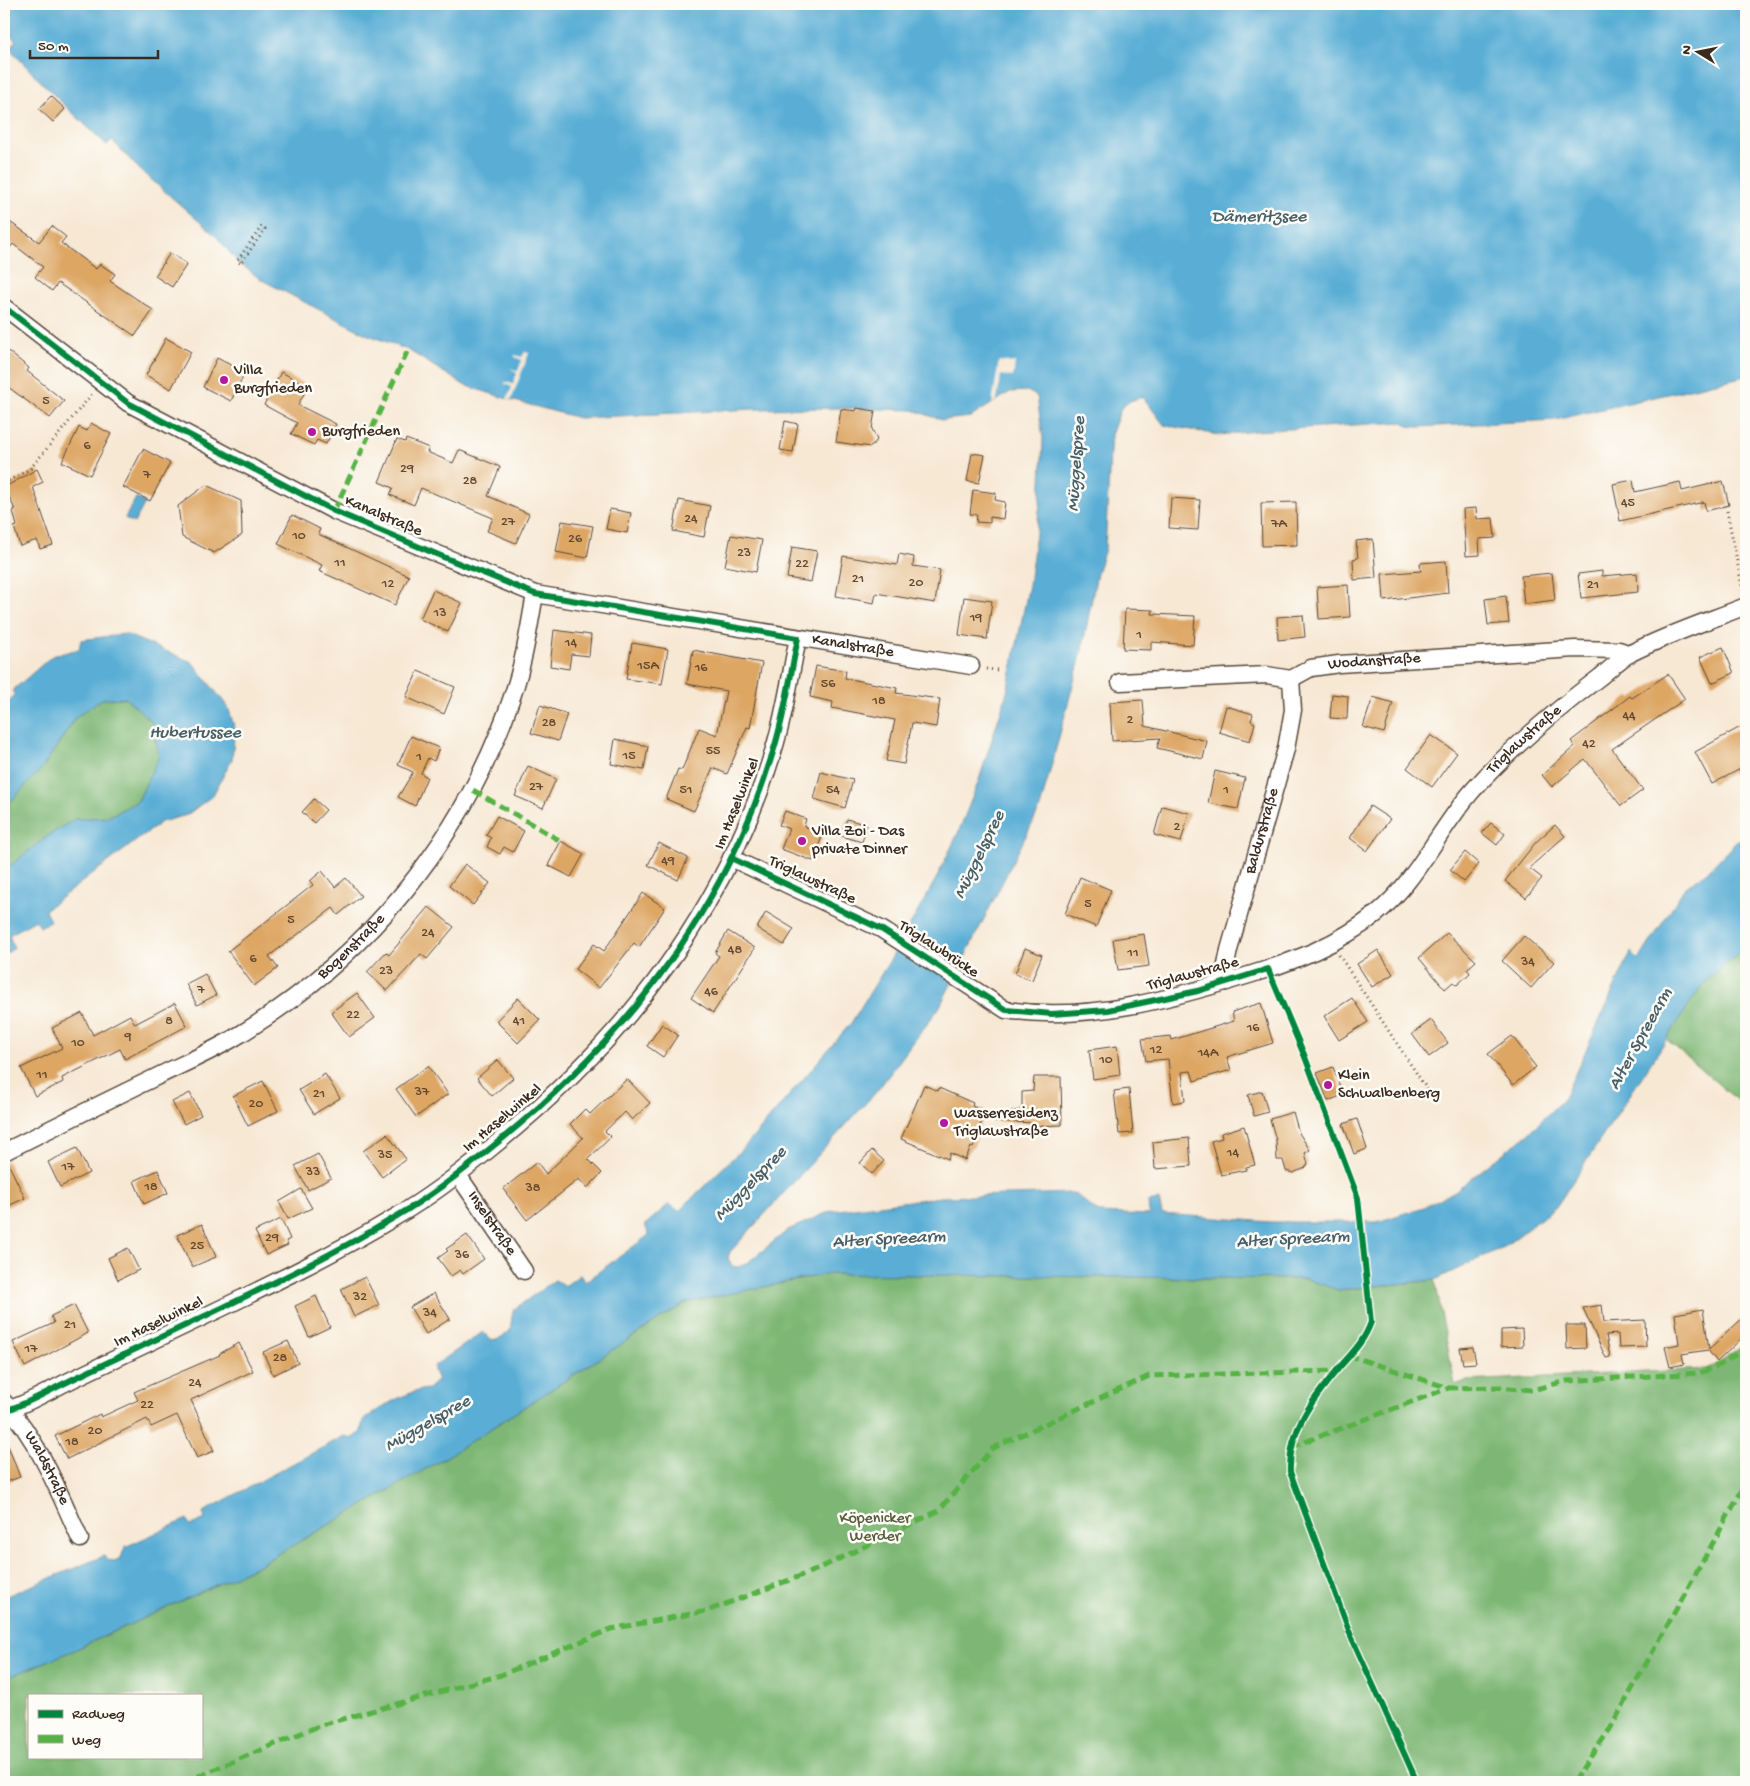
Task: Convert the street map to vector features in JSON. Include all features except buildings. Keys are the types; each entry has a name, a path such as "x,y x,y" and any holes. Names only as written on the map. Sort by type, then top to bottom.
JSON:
{"street":[{"name":"Kanalstraße","path":"4,307 128,403 334,512 536,594 970,666"},
{"name":"Bogenstraße","path":"4,1152 233,1039 313,984 371,930 438,849 458,819 482,772 514,693 536,594"},
{"name":"Triglawstraße","path":"980,994 1006,1010 1030,1013 1072,1014 1139,1004 1198,991 1268,969 1331,943 1374,915 1392,899 1409,881 1458,808 1505,758 1548,718 1630,654 1746,606"},
{"name":"Im Haselwinkel","path":"6,1408 336,1251 399,1215 458,1175 525,1121 581,1068 632,1013 664,973 732,858 773,753 798,638"},
{"name":"Wodanstraße","path":"1291,679 1311,668 1347,664 1575,649 1619,650 1630,654"},
{"path":"1120,682 1259,675 1291,679"},
{"name":"Baldurstraße","path":"1227,982 1225,970 1229,950 1286,749 1293,710 1291,679"},
{"name":"Triglawstraße","path":"732,858 882,929"},
{"name":"Triglawbrücke","path":"882,929 980,994"},
{"name":"Inselstraße","path":"458,1175 524,1271"},
{"name":"Waldstraße","path":"6,1408 28,1433 80,1540"}],"path":[{"path":"262,226 265,228 240,263 237,262 262,226"},
{"path":"4,483 30,469 101,383"},
{"path":"1727,511 1746,606"},
{"path":"1331,943 1432,1097"},
{"path":"1268,969 1358,1198 1371,1322 1365,1338 1350,1356"},
{"path":"1324,1108 1329,1105"}],"green space":[{"path":"126,698 152,722 159,756 138,801 108,817 75,819 46,837 4,871 4,809 8,802 43,767 76,717 102,699"},
{"path":"1746,947 1746,1108 1665,1038 1703,984"},
{"name":"Köpenicker Werder","path":"827,1274 1305,1279 1338,1290 1435,1280 1455,1385 1466,1381 1706,1369 1719,1363 1746,1344 1746,1782 4,1782 4,1679 72,1651 257,1566 450,1455 685,1303"}],"water":[{"name":"Dämeritzsee","path":"4,4 1746,4 1746,376 1555,420 1418,427 1408,426 1403,422 1219,435 1164,425 1143,397 1130,401 1121,408 1111,435 1105,549 1097,573 1081,655 1040,808 939,1008 877,1091 730,1252 728,1258 732,1266 738,1267 746,1264 788,1230 831,1211 941,1197 1074,1193 1099,1213 1149,1215 1148,1202 1159,1200 1162,1214 1271,1222 1377,1222 1424,1207 1455,1191 1528,1134 1564,1098 1631,952 1639,960 1685,887 1706,873 1737,841 1746,835 1746,947 1703,984 1556,1207 1505,1246 1435,1280 1338,1290 1305,1279 827,1274 685,1303 450,1455 257,1566 72,1651 4,1679 4,1597 104,1556 107,1560 114,1561 121,1558 125,1547 187,1519 190,1526 205,1519 203,1512 344,1436 351,1439 361,1432 363,1420 385,1405 411,1393 428,1389 438,1380 434,1366 483,1332 490,1339 497,1340 510,1331 513,1310 555,1280 565,1286 580,1275 585,1282 649,1235 645,1225 669,1204 679,1211 750,1141 851,1023 892,957 936,879 958,833 978,783 1007,692 1029,585 1040,504 1043,439 1037,396 1027,391 1010,392 971,417 942,420 913,410 842,408 753,409 579,418 464,385 408,350 366,334 260,279 237,261 216,236 138,168 112,140 107,145 94,133 10,49 16,41 4,29"},
{"path":"136,498 145,503 134,523 125,518"},
{"name":"Hubertussee","path":"125,634 192,662 228,707 235,729 232,759 213,795 187,815 161,822 45,910 50,921 40,927 36,920 9,935 14,948 6,954 4,950 4,871 46,837 75,819 108,817 138,801 159,756 152,722 126,698 102,699 76,717 43,767 4,809 4,705 15,695 12,691 52,656 79,649 81,640"}],"pier":[{"path":"525,352 529,353 511,400 507,399 512,387 505,384 505,382 513,384 517,373 510,368 518,371 522,360 515,357 515,355 522,357"},
{"path":"999,361 1015,363 1013,377 1001,375 997,400 992,404"},
{"path":"1359,1219 1365,1219 1372,1289 1366,1289"}],"marked path":[{"path":"334,511 408,350"},
{"path":"473,790 559,840"},
{"path":"1348,1358 1350,1356 1449,1388 1499,1387 1532,1390 1566,1381 1700,1373 1722,1364 1746,1347"},
{"path":"184,1782 321,1725 501,1675 611,1629 707,1611 816,1570 938,1511 993,1448 1149,1376 1337,1371"},
{"path":"1291,1447 1449,1388"},
{"path":"1573,1782 1610,1729 1746,1483"}],"cycle path":[{"path":"4,307 128,403 334,511 441,556 535,594 798,638 784,710 773,752 752,811 727,867 697,920 663,971 625,1019 584,1064 539,1107 458,1175 397,1216 327,1256 30,1401 4,1411"},
{"path":"731,858 881,929 1006,1010 1052,1014 1108,1010 1198,991 1268,969 1305,1057 1358,1198 1371,1322 1361,1342 1311,1404 1297,1430 1290,1457 1290,1472 1351,1636 1417,1782"}],"place":[{"name":"Villa Burgfrieden","path":"224,380"},
{"name":"Burgfrieden","path":"312,432"},
{"name":"Villa Zoi - Das private Dinner","path":"802,841"},
{"name":"Klein Schwalbenberg","path":"1328,1085"},
{"name":"Wasserresidenz Triglawstraße","path":"944,1123"}],"water label":[{"name":"Müggelspree","path":"1077,464"},
{"name":"Müggelspree","path":"980,855"},
{"name":"Alter Spreearm","path":"1641,1039"},
{"name":"Müggelspree","path":"751,1184"},
{"name":"Alter Spreearm","path":"889,1240"},
{"name":"Alter Spreearm","path":"1293,1240"},
{"name":"Müggelspree","path":"428,1424"}]}
